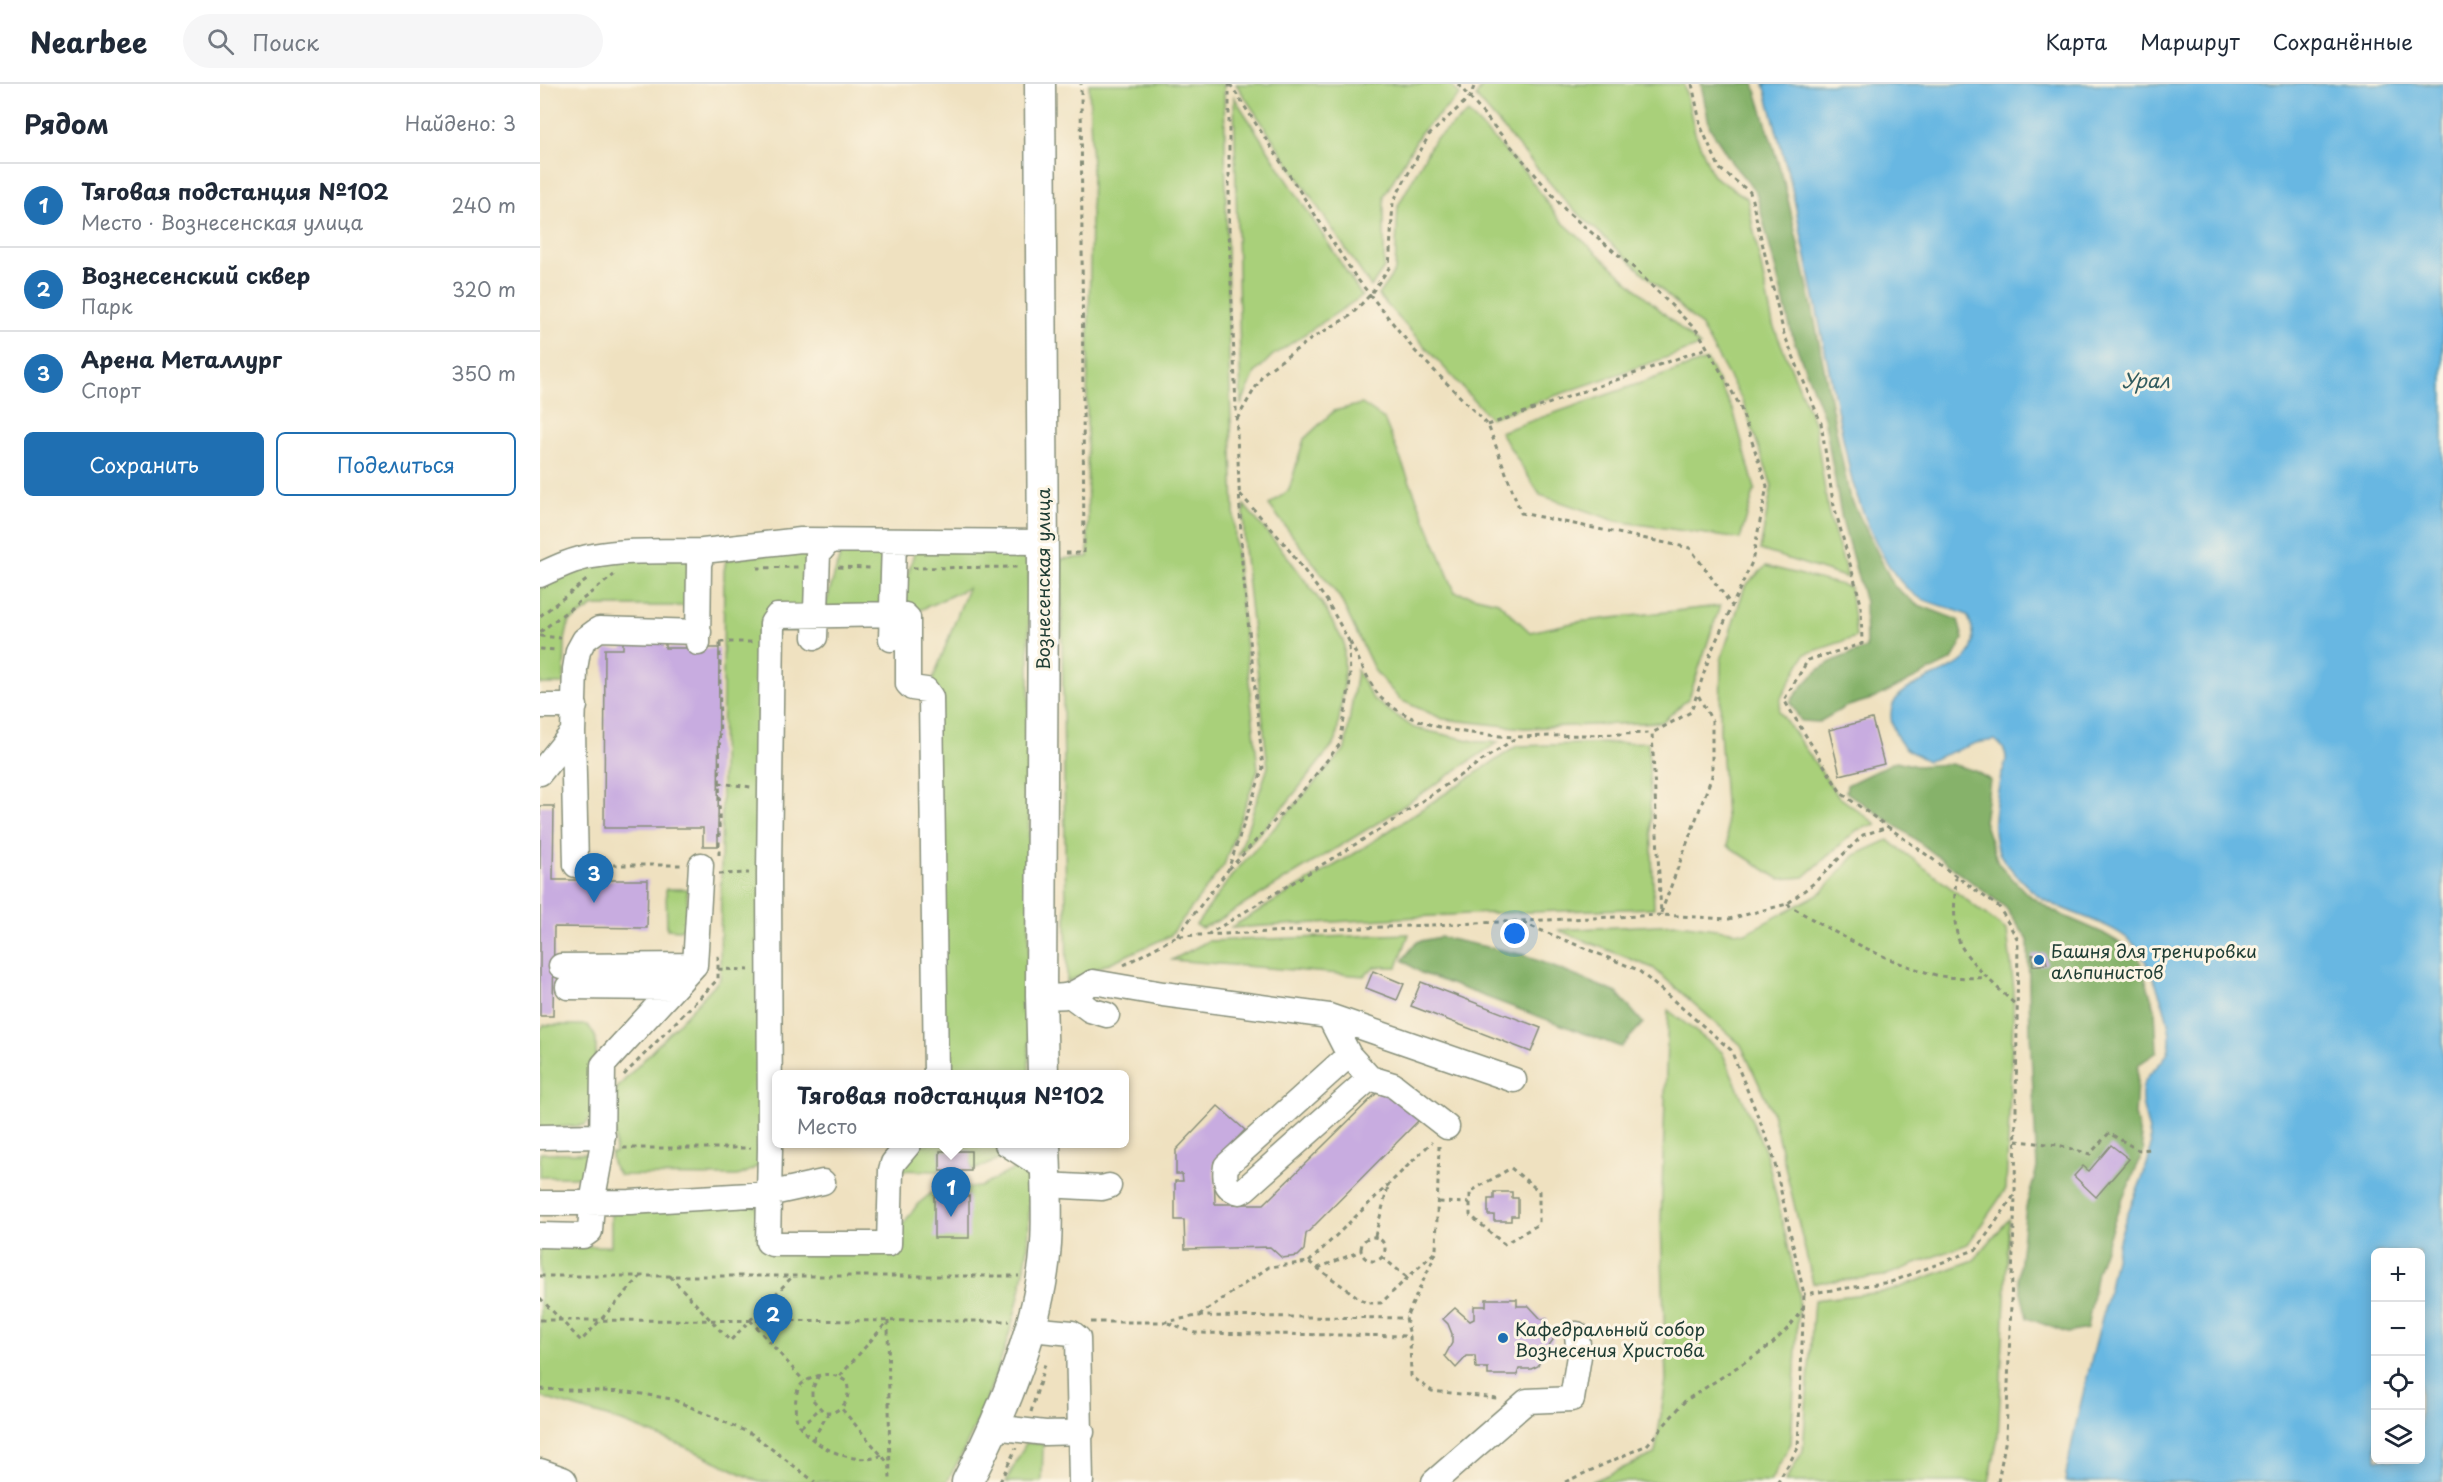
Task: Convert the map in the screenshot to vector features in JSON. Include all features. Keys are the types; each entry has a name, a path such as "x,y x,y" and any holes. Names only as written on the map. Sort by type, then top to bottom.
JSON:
{"main road":[{"name":"Вознесенская улица","path":"1040,84 1043,1070"},
{"path":"968,1480 994,1427 1031,1325 1046,1245 1046,1166"},
{"path":"540,1474 562,1482"}],"lane":[{"path":"540,575 568,562 594,555 619,552 702,551 801,540 894,542 1043,554"},
{"path":"815,626 818,554 830,540"},
{"path":"891,639 894,542"},
{"path":"576,865 573,732 575,669 578,651 584,640 599,629 706,639 699,564 702,551"},
{"path":"905,1148 893,1163 891,1170 890,1240 887,1244 771,1244 768,1240 771,1148 769,873 772,642 775,617 815,626 891,614 905,615 908,618 908,684 912,688 926,690 931,697 936,1070"},
{"path":"540,706 575,706"},
{"path":"540,773 573,732"},
{"path":"540,1235 586,1235 591,1228 592,1203 603,1142 604,1063 694,965 701,866"},
{"path":"673,988 564,976 694,965"},
{"path":"1041,994 1062,998 1071,996 1093,982 1163,994 1329,1016 1514,1080"},
{"path":"1071,996 1090,1010 1107,1015"},
{"path":"1329,1016 1349,1055 1371,1078 1394,1085 1447,1126"},
{"path":"1349,1055 1226,1166 1224,1179 1227,1186 1233,1191 1245,1190 1371,1078"},
{"path":"540,1137 603,1142"},
{"path":"1015,1148 1046,1166 1102,1188 1109,1186"},
{"path":"540,1203 592,1203 768,1194 823,1182"},
{"path":"1031,1325 1072,1333 1078,1338 1082,1432 1081,1482"},
{"path":"1434,1482 1527,1401 1570,1400 1574,1396 1579,1356 1577,1334"},
{"path":"994,1427 1045,1433 1082,1432"}],"path":[{"path":"753,568 894,568 1043,554 1058,567 1058,553 1084,553 1081,84"},
{"path":"1230,84 1355,276 1415,351 1488,425 1521,513 1690,548 1732,606"},
{"path":"1228,870 1263,768 1242,562 1229,229 1230,84"},
{"path":"1239,492 1283,542 1327,601 1381,698 1420,722 1465,734 1516,737 1652,733 1691,712 1712,652 1752,562 1767,486 1740,406 1699,333 1634,268 1567,212 1458,84"},
{"path":"1236,419 1264,373 1314,337 1350,316 1371,295 1389,268 1393,202 1429,135 1470,97 1475,84"},
{"path":"1692,84 1701,127 1720,168 1750,192 1784,334 1821,423 1833,502 1861,604 1862,644 1808,660 1784,699 1841,794 1999,907 2018,940 2015,1194 2006,1438 1998,1482"},
{"path":"1488,425 1708,348"},
{"path":"540,632 622,568"},
{"path":"706,639 772,642"},
{"path":"1093,982 1177,936 1228,870 1301,793 1340,744 1350,682 1349,641"},
{"path":"1661,915 1712,776 1712,721 1697,693"},
{"path":"1652,733 1661,915"},
{"path":"1205,936 1382,828 1516,737"},
{"path":"719,783 771,790"},
{"path":"1177,936 1661,915 1729,919 1787,904 1814,883 1863,835 1888,827"},
{"path":"576,865 701,866 719,874 769,873"},
{"path":"1956,875 1954,911 1959,943 1986,978 2018,1006"},
{"path":"1787,904 1824,927 1886,957 1938,976 1986,978"},
{"path":"1521,922 1638,970 1731,1050 1772,1151 1804,1294 1798,1448 1778,1482"},
{"path":"718,969 769,970"},
{"path":"2016,1141 2058,1144 2090,1154 2109,1133 2138,1150 2151,1149"},
{"path":"1197,1316 1269,1267 1308,1262 1389,1181 1440,1135 1436,1251 1406,1318 1410,1336 1412,1376 1432,1391 1527,1401"},
{"path":"603,1142 771,1148"},
{"path":"1510,1168 1539,1191 1539,1224 1504,1244 1470,1215 1470,1203 1470,1192 1510,1168"},
{"path":"1375,1236 1389,1181"},
{"path":"1804,1294 1891,1282 1977,1249 2015,1194"},
{"path":"1438,1202 1470,1203"},
{"path":"1375,1236 1385,1244 1382,1257 1376,1261 1364,1257 1361,1251 1362,1243 1367,1238 1375,1236"},
{"path":"1318,1268 1361,1251"},
{"path":"1308,1262 1366,1304 1382,1303 1436,1251"},
{"path":"1382,1257 1408,1278"},
{"path":"540,1276 1019,1276"},
{"path":"540,1298 581,1341 641,1276"},
{"path":"670,1276 730,1341 793,1276"},
{"path":"1565,1482 1647,1445 1685,1401 1771,1344 1790,1326 1804,1306"},
{"path":"1086,1322 1166,1322 1197,1316 1406,1318"},
{"path":"540,1320 888,1321 1031,1325"},
{"path":"750,1320 804,1381"},
{"path":"839,1377 888,1321"},
{"path":"888,1321 890,1482"},
{"path":"1166,1322 1195,1333 1410,1336"},
{"path":"820,1374 812,1390 812,1400 820,1409 829,1412 841,1408 847,1401 849,1392 847,1382 839,1377 820,1374 804,1381 797,1390 795,1405 797,1421 801,1427 825,1448 842,1456 867,1459 882,1455"},
{"path":"540,1389 629,1392 672,1399 752,1434 815,1482"},
{"path":"841,1408 890,1464"},
{"path":"801,1427 820,1409"},
{"path":"813,1439 829,1412"}],"green space":[{"path":"1089,84 1224,84 1235,542 1258,770 1224,865 1170,936 1067,982 1061,559 1088,557 1087,410 1092,171"},
{"path":"1236,84 1450,84 1460,95 1421,132 1384,196 1384,268 1371,287"},
{"path":"1483,84 1684,84 1695,133 1713,176 1747,198 1773,325 1815,425 1828,511 1848,578 1760,550 1772,486 1743,402 1700,325 1568,204 1476,97"},
{"path":"1701,84 1754,84 1784,182 1811,302 1849,495 1894,586 1916,604 1958,620 1963,639 1952,660 1875,698 1845,707 1819,722 1801,721 1790,702 1822,667 1866,648 1865,602 1842,520 1824,417 1793,338 1756,192 1732,163 1710,128"},
{"path":"1234,97 1362,296 1272,356 1255,373 1241,405"},
{"path":"1468,113 1525,172 1559,219 1700,346 1490,418 1378,295 1395,271 1398,206 1434,140"},
{"path":"1707,360 1734,413 1755,489 1740,539 1616,521 1540,495 1500,432"},
{"path":"1362,404 1384,419 1455,592 1498,602 1530,632 1577,622 1720,606 1689,698 1662,722 1524,728 1443,719 1400,700 1375,671 1340,598 1269,505 1289,490 1304,439 1334,411"},
{"path":"1244,505 1287,556 1323,605 1344,643 1344,685 1336,741 1286,804 1238,856 1268,767 1244,549"},
{"path":"884,545 883,614 823,614 841,552 846,548"},
{"path":"812,547 809,614 775,617 770,1160 736,1176 620,1175 611,1160 611,1153 615,1153 615,1095 618,1087 720,979 724,571 726,560"},
{"path":"920,547 1029,547 1029,1070 936,1070 928,692 968,588 907,616 897,614 914,553"},
{"path":"686,551 698,606 594,606 569,622 565,640 564,684 540,684 540,569"},
{"path":"1766,566 1850,587 1856,637 1805,654 1781,698 1779,711 1838,796 1876,824 1857,830 1804,877 1779,879 1728,846 1720,731 1721,660 1745,586"},
{"path":"1357,670 1373,699 1414,728 1478,742 1498,742 1384,819 1219,920 1202,928 1196,925 1233,874 1345,749"},
{"path":"1648,742 1654,908 1467,914 1230,928 1357,852 1517,746"},
{"path":"1896,761 1916,766 1951,764 1975,771 1990,780 1984,821 1998,863 2027,894 2055,912 2103,933 2137,953 2155,1009 2157,1052 2138,1065 2135,1115 2144,1151 2120,1205 2097,1271 2087,1329 2067,1333 2027,1318 2018,1279 2026,1207 2037,1168 2028,940 2006,908 1908,834 1846,792 1847,785"},
{"path":"1888,840 2007,931 2014,991 2006,1189 1968,1244 1884,1276 1813,1283 1772,1112 1741,1045 1653,968 1558,930 1678,924 1746,933 1822,892 1855,855"},
{"path":"666,889 687,889 688,925 680,930 667,929"},
{"path":"1409,934 1397,967 1374,967 1364,976 1172,960 1208,941"},
{"path":"1440,937 1524,955 1617,993 1643,1023 1621,1047 1421,973 1403,960 1416,942"},
{"path":"1668,1010 1722,1052 1766,1153 1799,1293 1791,1443 1770,1482 1591,1482 1655,1454 1666,1381 1661,1222"},
{"path":"544,1025 588,1025 595,1036 595,1114 585,1125 540,1129 540,1030"},
{"path":"906,1148 1029,1148 971,1171 970,1151 940,1151 940,1171 891,1170"},
{"path":"540,1153 590,1153 587,1175 583,1177 540,1177"},
{"path":"1014,1169 1028,1170 1029,1232 1022,1282 997,1371 974,1429 947,1482 759,1482 688,1448 617,1420 540,1397 540,1247 611,1246 611,1207 757,1206 769,1243 888,1244 918,1204 935,1190 980,1187"},
{"path":"2009,1219 1998,1437 1989,1482 1785,1482 1803,1451 1814,1300 1890,1291 1974,1260"},
{"path":"1026,1443 1043,1444 1042,1482 1006,1482"}],"water":[{"name":"Урал","path":"1764,84 2443,84 2443,1482 2065,1482 2077,1419 2119,1240 2149,1157 2151,1147 2142,1104 2143,1086 2169,1049 2167,1020 2148,967 2137,948 2129,940 2106,926 2041,898 2021,880 1998,851 1994,819 2006,760 2003,748 1995,740 1976,743 1928,761 1906,748 1899,740 1893,727 1892,707 1901,694 1955,666 1968,655 1974,638 1967,615 1915,595 1893,572 1868,524 1851,477 1791,184"}],"building":[{"path":"623,631 665,639 665,648 719,648 718,846 703,846 703,828 604,828 605,649 623,649"},
{"path":"1872,719 1884,764 1840,775 1829,730"},
{"path":"540,806 554,806 553,880 648,880 647,928 554,927 553,1016 540,1016"},
{"name":"Башня для тренировки альпинистов","path":"2045,953 2047,964 2033,966 2032,955"},
{"path":"1373,971 1404,984 1397,1000 1366,988"},
{"path":"1421,982 1541,1028 1531,1052 1411,1006"},
{"path":"1386,1084 1422,1117 1306,1234 1304,1250 1298,1256 1282,1258 1270,1247 1185,1249 1184,1220 1175,1220 1175,1181 1183,1181 1182,1174 1176,1174 1176,1150 1218,1106 1245,1130 1214,1162 1215,1204 1264,1204"},
{"path":"2111,1145 2129,1159 2096,1197 2074,1176 2083,1166 2089,1171"},
{"path":"940,1151 971,1151 971,1171 940,1171"},
{"path":"1494,1192 1512,1192 1512,1198 1518,1198 1518,1216 1511,1216 1511,1221 1494,1221 1494,1215 1488,1215 1488,1199 1494,1199"},
{"path":"934,1196 969,1196 969,1238 934,1238"},
{"name":"Кафедральный собор Вознесения Христова","path":"1486,1299 1517,1299 1517,1306 1529,1306 1541,1319 1547,1319 1553,1340 1538,1366 1531,1369 1519,1369 1517,1375 1488,1375 1488,1368 1476,1368 1475,1356 1467,1356 1456,1368 1445,1356 1452,1343 1452,1334 1443,1319 1455,1308 1470,1321 1474,1319 1474,1306 1486,1306"}],"place":[{"name":"Арена Металлург","path":"594,903"},
{"name":"Башня для тренировки альпинистов","path":"2039,960"},
{"name":"Тяговая подстанция №102","path":"951,1217"},
{"name":"Кафедральный собор Вознесения Христова","path":"1503,1338"},
{"name":"Вознесенский cквер","path":"773,1344"}]}
